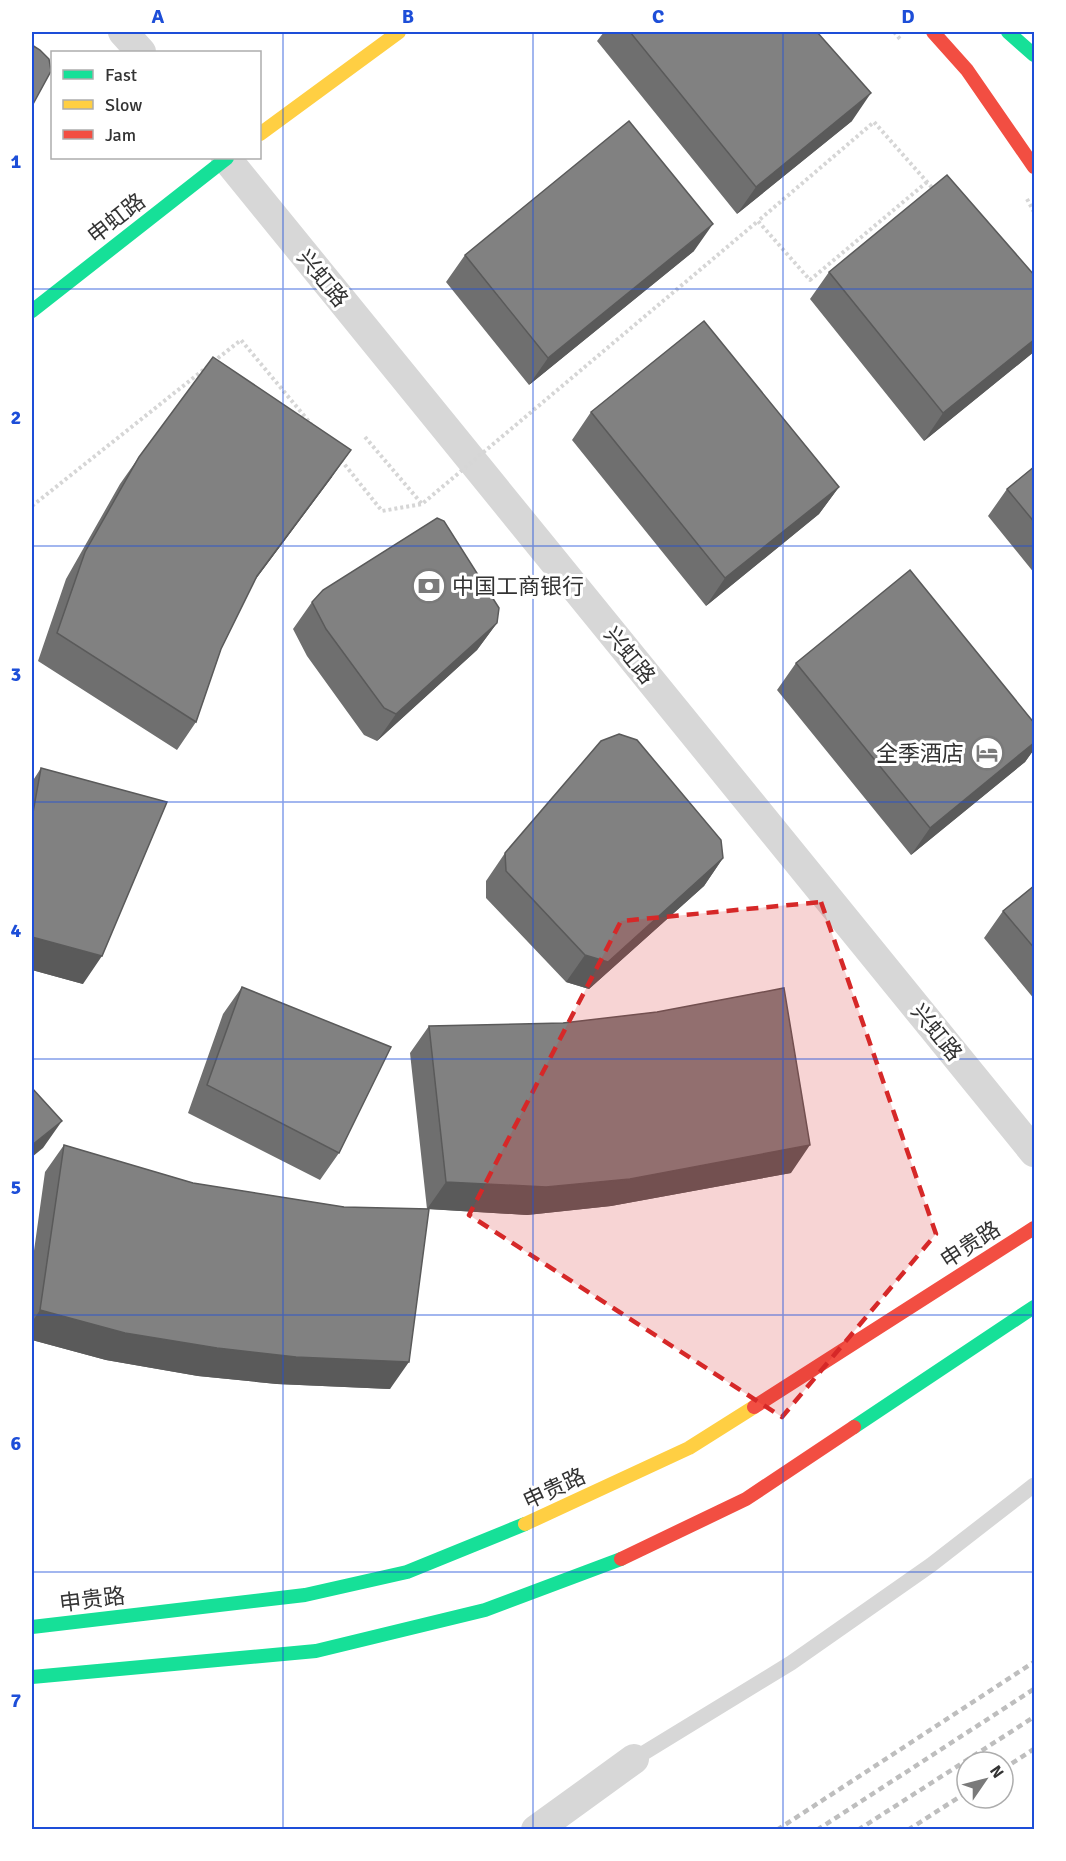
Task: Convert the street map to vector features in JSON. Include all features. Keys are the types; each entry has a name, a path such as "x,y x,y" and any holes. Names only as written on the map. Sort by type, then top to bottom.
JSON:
{"main road":[{"path":"261,133 399,32"},
{"path":"933,32 967,70 1035,167"},
{"path":"1009,33 1035,55"},
{"name":"申虹路","path":"32,311 225,159"},
{"name":"申贵路","path":"32,1627 305,1595 407,1572 504,1534 689,1448 1035,1228"},
{"path":"32,1677 316,1651 485,1610 612,1564 746,1498 1035,1307"}],"street":[{"path":"123,32 140,51"},
{"name":"兴虹路","path":"227,159 1035,1152"},
{"path":"536,1830 634,1758"}],"lane":[{"path":"634,1758 791,1663 931,1565 1035,1485"}],"path":[{"path":"335,453 382,511 422,504 874,122 942,200"},
{"path":"758,221 810,280 927,182"},
{"path":"32,506 241,340 314,427"},
{"path":"365,437 422,504"}],"highlighted area":[{"path":"821,902 936,1234 782,1417 469,1215 621,921"}],"building":[{"path":"630,32 817,32 871,93 756,187"},
{"path":"32,45 49,59 51,71 32,106"},
{"path":"629,121 713,224 548,358 465,255"},
{"path":"947,175 1035,276 1035,339 943,413 829,272"},
{"path":"704,321 839,487 725,578 591,412"},
{"path":"213,357 351,450 257,576 221,649 196,722 57,633 85,552 139,457"},
{"path":"1035,466 1035,523 1007,489"},
{"path":"437,518 444,521 499,608 497,623 396,714 384,708 326,629 312,602 323,590"},
{"path":"910,570 1035,724 1035,742 930,828 796,663"},
{"path":"619,734 637,740 721,840 723,858 608,962 585,955 506,871 505,853 601,741"},
{"path":"41,768 167,802 102,956 32,937 32,818"},
{"path":"1035,885 1035,949 1003,911"},
{"path":"242,987 391,1047 339,1153 207,1085"},
{"path":"784,988 810,1145 630,1179 546,1187 446,1182 429,1026 563,1023 657,1012"},
{"path":"32,1088 62,1121 32,1145"},
{"path":"64,1145 193,1183 344,1207 429,1209 409,1362 296,1357 217,1348 125,1333 40,1310"}],"railway":[{"path":"777,1830 1034,1662"},
{"path":"817,1830 1034,1689"},
{"path":"858,1830 1034,1717"},
{"path":"1015,1761 1034,1749"},
{"path":"908,1830 955,1800"}],"traffic: fast":[{"path":"1008,32 1034,55"},
{"path":"32,311 226,159"},
{"path":"854,1427 1034,1307"},
{"path":"32,1627 305,1595 407,1572 525,1524"},
{"path":"32,1677 316,1651 485,1610 621,1559"}],"traffic: slow":[{"path":"261,133 399,32"},
{"path":"525,1524 689,1448 754,1407"}],"traffic: jam":[{"path":"933,32 967,70 1034,167"},
{"path":"754,1407 1034,1228"},
{"path":"621,1559 746,1499 854,1427"}],"place":[{"name":"中国工商银行","path":"429,586"},
{"name":"全季酒店","path":"987,753"}]}
